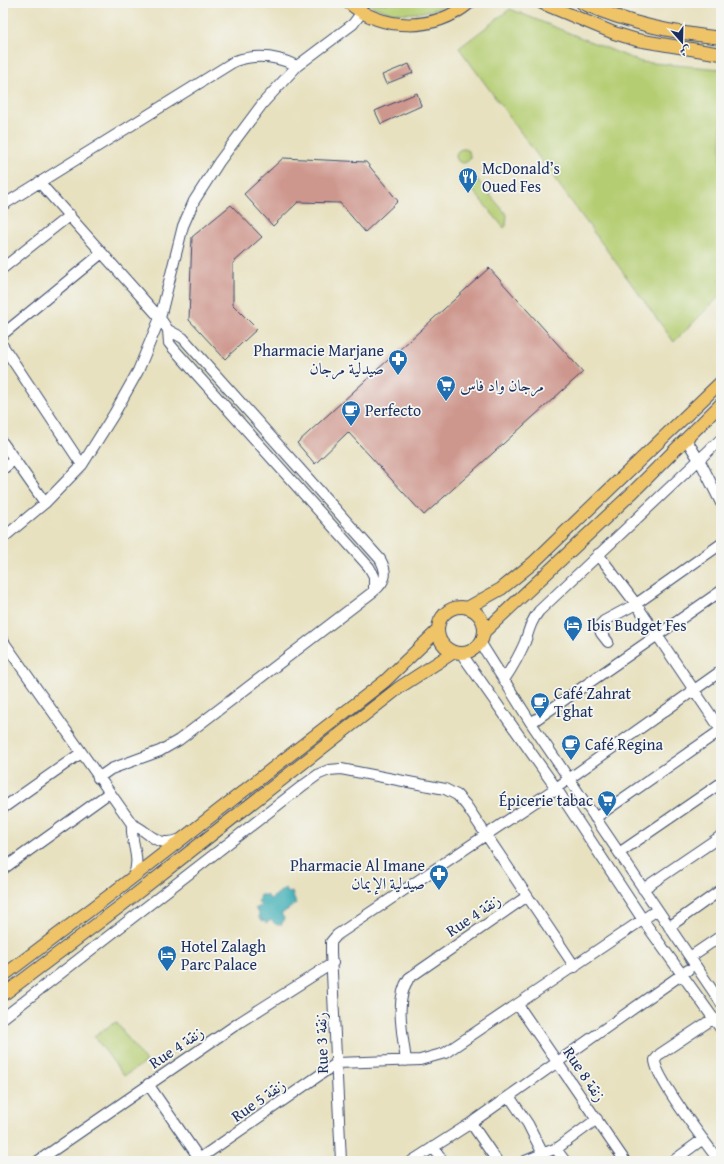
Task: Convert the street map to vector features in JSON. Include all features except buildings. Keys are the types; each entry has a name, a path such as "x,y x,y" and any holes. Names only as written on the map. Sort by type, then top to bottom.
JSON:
{"main road":[{"path":"348,3 362,12 387,22 408,25 420,24 446,17 469,3"},
{"path":"542,3 637,40 700,52 721,54"},
{"path":"582,3 625,20 652,28 721,38"},
{"path":"467,608 501,589 533,563 721,382"},
{"path":"3,995 122,905 400,687 457,652 472,650 482,637 631,494 721,404"},
{"path":"457,652 441,641 438,630 439,624 445,614 455,608 467,608 473,611 481,620 482,637"},
{"path":"3,976 134,877 384,681 438,630"}],"street":[{"path":"3,538 45,503 82,465 114,414 138,371 160,318 183,226 194,202 219,162 263,103 297,66 353,24 362,12"},
{"path":"3,205 235,61 244,58 264,56 282,60 297,66"},
{"path":"39,182 70,215 160,318 168,330 183,338 380,559 386,575 382,583 374,591 179,740 154,754 110,769 98,778"},
{"path":"3,268 70,215"},
{"path":"3,334 102,253"},
{"path":"168,330 169,343 173,348 369,567 375,580 374,591"},
{"path":"3,346 82,465"},
{"path":"686,439 699,460 721,503"},
{"path":"504,680 516,661 533,618 598,554 721,439"},
{"path":"3,443 45,503"},
{"path":"3,469 14,460"},
{"path":"608,642 601,633 599,626 604,621 636,604 721,544"},
{"path":"595,818 721,730 636,604 598,554"},
{"path":"531,722 658,636 721,591"},
{"path":"482,637 504,680 531,722 721,1003"},
{"path":"3,641 98,778 132,824 142,830 150,838 159,842 176,841 186,836"},
{"path":"457,652 556,788 643,920 683,973 721,1029"},
{"path":"486,834 556,788 721,671"},
{"path":"3,808 81,753"},
{"name":"Rue 4 زنقة","path":"3,1018 294,792 324,772 341,769 445,789 457,795 486,834 526,896 575,967"},
{"path":"619,852 721,783"},
{"path":"3,869 109,793"},
{"path":"132,824 131,836 137,859 134,877"},
{"name":"Rue 3 زنقة","path":"341,1161 331,942 344,929 486,834"},
{"path":"643,889 721,836"},
{"path":"669,927 721,890"},
{"name":"Rue 4 زنقة","path":"406,1061 401,1010 403,986 409,978 526,896"},
{"path":"337,1063 406,1061 431,1058 445,1053 575,967 657,910"},
{"path":"412,1161 471,1123 683,973 692,961 721,936"},
{"name":"Rue 4 زنقة","path":"38,1161 148,1084 333,963"},
{"name":"Rue 8 زنقة","path":"518,1005 625,1161"},
{"path":"714,1018 660,1054 655,1060 655,1065 659,1074 719,1161"},
{"name":"Rue 5 زنقة","path":"199,1160 337,1063"},
{"path":"148,1084 199,1160"},
{"path":"509,1096 528,1124 543,1154"},
{"path":"525,1161 556,1149 597,1119"},
{"path":"471,1123 497,1161"},
{"path":"673,1161 703,1139"},
{"path":"433,1147 443,1161"},
{"path":"556,1149 565,1161"}],"green space":[{"path":"368,3 450,3 431,10 409,14 387,11"},
{"path":"510,9 641,62 721,69 721,295 674,342 459,48"},
{"path":"460,149 466,149 470,153 470,159 466,163 460,163 456,159 456,153"},
{"path":"475,177 507,215 506,226 504,228 465,181"},
{"path":"116,1022 146,1062 124,1076 94,1036"}],"water":[{"path":"285,888 288,893 292,892 296,904 281,914 284,918 282,924 277,925 271,920 267,923 259,918 259,913 255,909 261,906 258,901 260,895 266,895 271,899"}],"place":[{"name":"McDonald’s Oued Fes","path":"468,194"},
{"name":"Pharmacie Marjane صيدلية مرجان","path":"398,376"},
{"name":"مرجان واد فاس","path":"446,402"},
{"name":"Perfecto","path":"351,427"},
{"name":"Ibis Budget Fes","path":"573,642"},
{"name":"Café Zahrat Tghat","path":"540,719"},
{"name":"Café Regina","path":"571,761"},
{"name":"Épicerie tabac","path":"607,817"},
{"name":"Pharmacie Al Imane صيدلية الإيمان","path":"439,891"},
{"name":"Hotel Zalagh Parc Palace","path":"167,972"}]}
